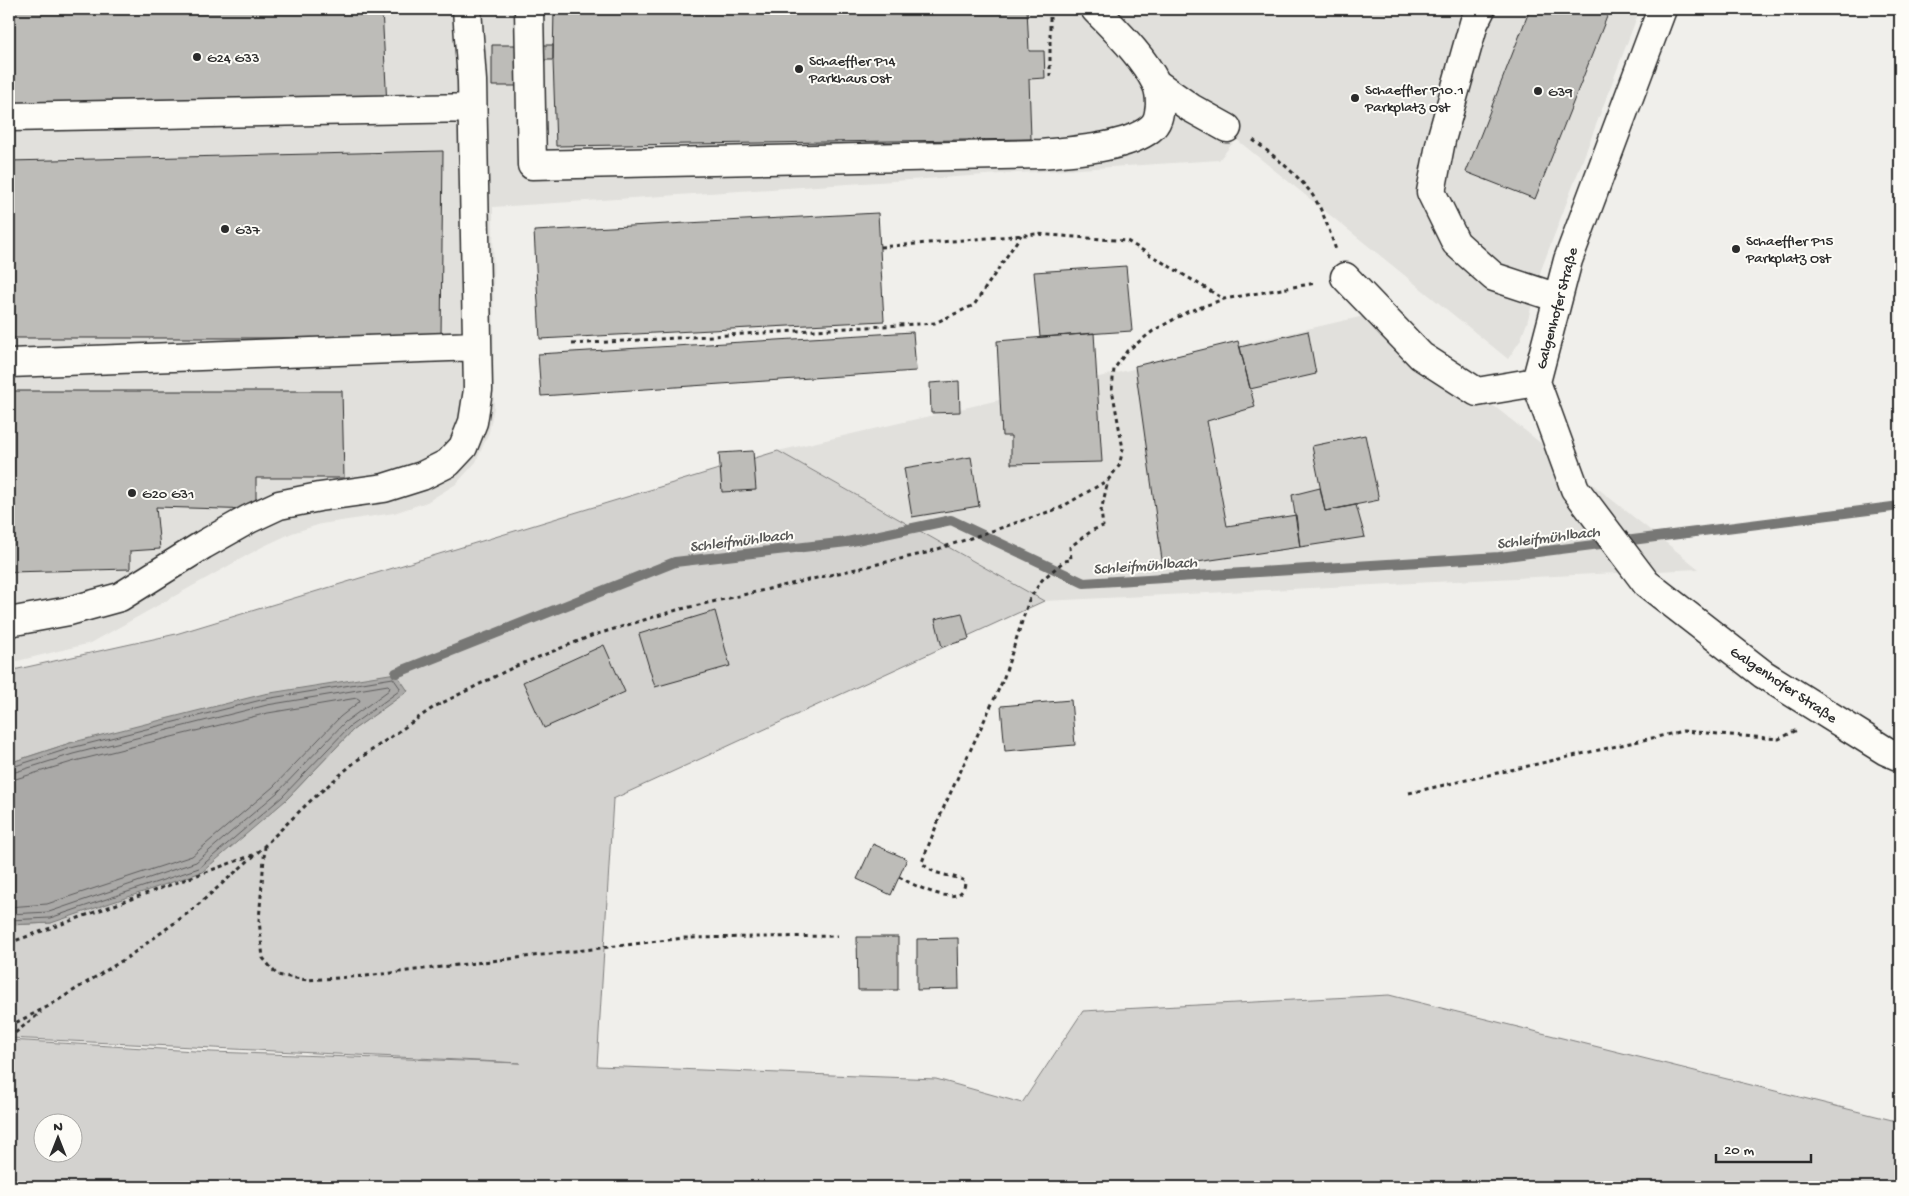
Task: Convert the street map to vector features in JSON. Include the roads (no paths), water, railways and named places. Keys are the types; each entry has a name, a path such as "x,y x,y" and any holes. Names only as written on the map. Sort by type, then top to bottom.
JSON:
{"street":[{"path":"9,622 69,612 120,597 210,541 279,505 318,497 384,488 422,476 448,463 463,447 473,422 478,390 472,108 467,9"},
{"path":"529,9 532,165 1042,154 1109,146 1150,129 1158,118 1160,102 1158,84"},
{"path":"1095,9 1144,64 1158,84 1191,108 1227,128"},
{"path":"1480,9 1474,23 1441,140 1431,192 1456,242 1494,277 1558,298"},
{"name":"Galgenhofer Straße","path":"1662,9 1568,260 1536,382 1575,489 1646,582 1763,674 1886,751 1900,756"},
{"path":"9,117 472,108"},
{"path":"1345,277 1422,356 1477,392 1536,382"},
{"path":"9,363 477,346"}],"water":[{"path":"396,673 408,691 353,730 286,800 202,872 51,923 9,925 9,763 70,743 264,694"}],"waterway":[{"name":"Schleifmühlbach","path":"396,673 675,562 847,542 951,520 1084,583 1499,557 1900,506"}],"place":[{"name":"G24 G33","path":"197,57"},
{"name":"Schaeffler P14 Parkhaus Ost","path":"799,69"},
{"name":"G39","path":"1538,91"},
{"name":"Schaeffler P10.1 Parkplatz Ost","path":"1355,98"},
{"name":"G37","path":"225,229"},
{"name":"Schaeffler P15 Parkplatz Ost","path":"1736,249"},
{"name":"G20 G31","path":"132,493"}]}
